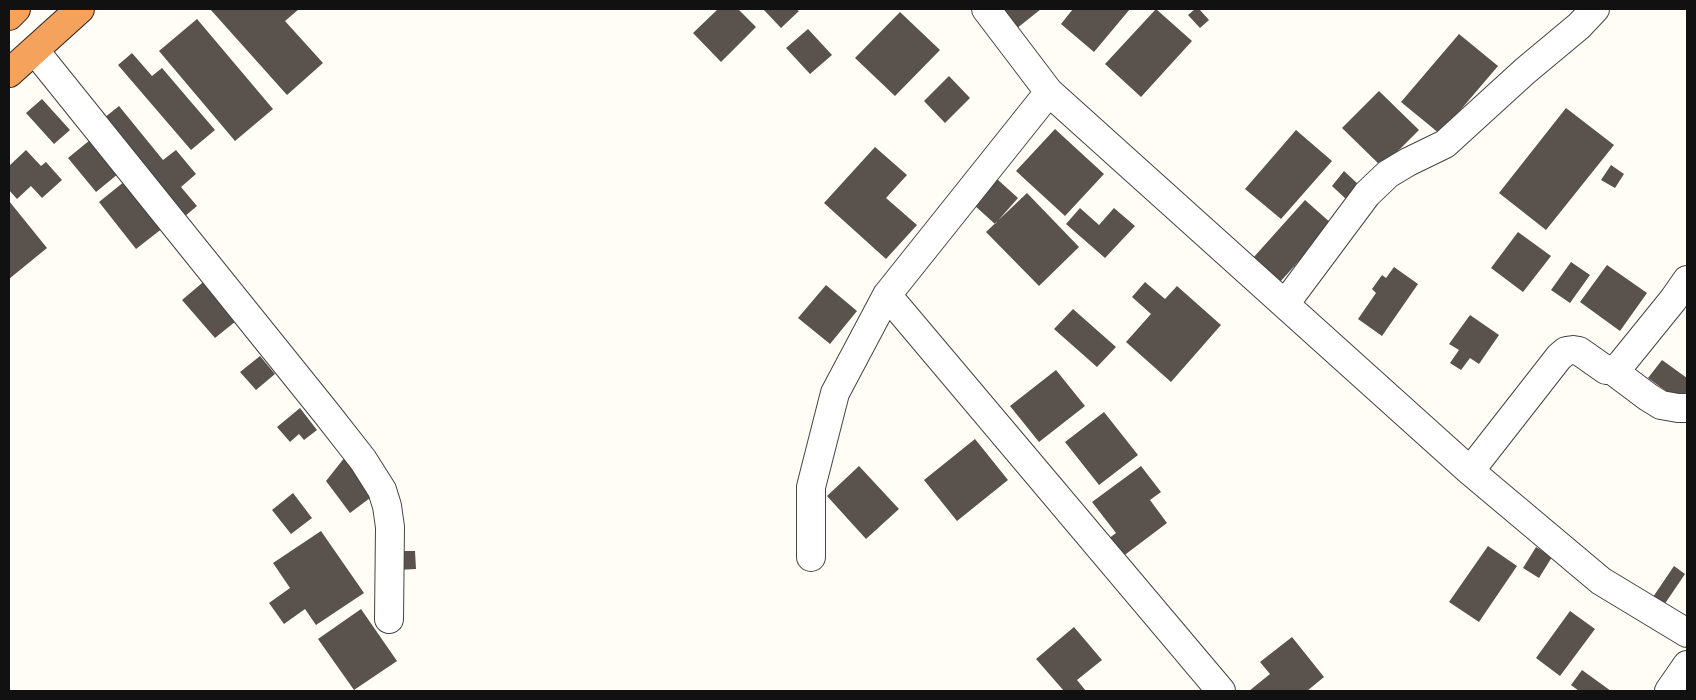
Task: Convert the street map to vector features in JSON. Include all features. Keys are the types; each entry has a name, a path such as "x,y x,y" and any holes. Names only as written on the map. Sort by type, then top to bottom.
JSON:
{"highway":[{"path":"9,16 16,9"},
{"path":"9,73 80,9"}],"street":[{"path":"986,9 1049,92 1470,471 1601,581 1687,634"},
{"path":"1285,304 1367,194 1388,174 1445,144 1596,9"},
{"path":"35,51 328,414 363,460 382,490 390,526 389,619"},
{"path":"811,558 811,487 835,393 887,295 1049,92"},
{"path":"1470,471 1559,356 1566,351 1579,351 1606,370 1612,370 1622,363 1687,280"},
{"path":"887,295 1221,691"},
{"path":"1612,370 1661,405 1687,408"},
{"path":"1669,691 1687,665"}],"building":[{"path":"210,9 299,9 285,21 323,63 287,95"},
{"path":"718,9 738,9 756,27 721,62 693,33"},
{"path":"763,9 796,9 799,11 781,28"},
{"path":"1000,9 1041,9 1016,29"},
{"path":"1073,9 1130,9 1094,52 1061,24"},
{"path":"1156,9 1192,41 1141,97 1105,64"},
{"path":"1195,9 1199,9 1209,20 1200,28 1188,15"},
{"path":"900,12 940,50 895,96 855,58"},
{"path":"197,19 273,109 235,141 159,51"},
{"path":"808,29 832,55 810,74 786,48"},
{"path":"1459,34 1498,66 1440,134 1401,102"},
{"path":"132,53 152,76 162,68 215,130 191,150 118,65"},
{"path":"949,76 970,98 945,123 924,101"},
{"path":"1379,91 1419,130 1382,167 1342,128"},
{"path":"42,99 70,130 54,144 26,113"},
{"path":"119,106 163,160 176,150 196,174 181,187 197,206 184,217 104,118"},
{"path":"1566,108 1614,145 1546,230 1499,193"},
{"path":"1055,129 1104,174 1065,216 1016,171"},
{"path":"1296,130 1332,161 1281,219 1245,189"},
{"path":"90,140 118,174 96,192 68,158"},
{"path":"875,147 907,175 886,198 917,225 886,259 824,203"},
{"path":"26,150 41,166 46,162 62,180 42,198 31,186 17,199 9,190 9,166"},
{"path":"1611,165 1624,174 1615,188 1601,180"},
{"path":"1344,171 1358,184 1346,199 1332,186"},
{"path":"130,177 168,224 136,249 99,202"},
{"path":"997,179 1018,198 995,224 974,205"},
{"path":"1027,193 1079,247 1039,286 986,232"},
{"path":"1305,200 1332,224 1280,282 1253,258"},
{"path":"9,201 47,248 9,279"},
{"path":"1080,208 1099,225 1114,208 1135,226 1105,258 1066,224"},
{"path":"1518,232 1551,256 1523,292 1491,268"},
{"path":"1571,262 1590,275 1570,303 1551,290"},
{"path":"1607,265 1647,293 1620,331 1580,302"},
{"path":"1394,267 1418,284 1382,336 1358,319 1376,293 1372,289 1382,275 1386,278"},
{"path":"208,278 241,317 215,338 182,300"},
{"path":"1145,282 1165,299 1177,286 1221,325 1171,382 1126,342 1151,314 1132,297"},
{"path":"826,285 857,311 830,344 798,318"},
{"path":"1073,309 1116,347 1097,367 1054,329"},
{"path":"1470,315 1499,335 1479,364 1470,358 1461,370 1450,363 1459,350 1449,344"},
{"path":"260,356 275,374 256,390 240,372"},
{"path":"1662,360 1687,378 1687,391 1680,401 1648,378"},
{"path":"1056,370 1085,406 1039,442 1010,406"},
{"path":"300,408 317,430 304,440 299,434 290,442 277,427"},
{"path":"1104,412 1138,455 1099,485 1065,442"},
{"path":"975,439 1008,480 957,521 924,480"},
{"path":"345,457 374,495 350,513 326,481"},
{"path":"859,466 899,509 866,539 827,496"},
{"path":"1141,466 1161,492 1150,500 1167,523 1122,557 1108,539 1116,533 1092,502"},
{"path":"293,493 312,518 291,534 272,510"},
{"path":"321,531 364,593 316,625 305,609 284,624 269,603 290,588 273,563"},
{"path":"1488,546 1517,566 1479,622 1449,602"},
{"path":"1536,547 1552,557 1539,578 1523,568"},
{"path":"396,551 415,551 416,569 397,570"},
{"path":"1674,566 1685,574 1664,605 1653,597"},
{"path":"361,609 397,661 354,690 318,639"},
{"path":"1570,611 1595,629 1560,676 1536,658"},
{"path":"1074,627 1102,660 1077,680 1086,691 1064,691 1036,659"},
{"path":"1292,637 1324,677 1307,691 1249,691 1270,674 1260,662"},
{"path":"1582,670 1611,691 1579,691 1571,685"}]}
